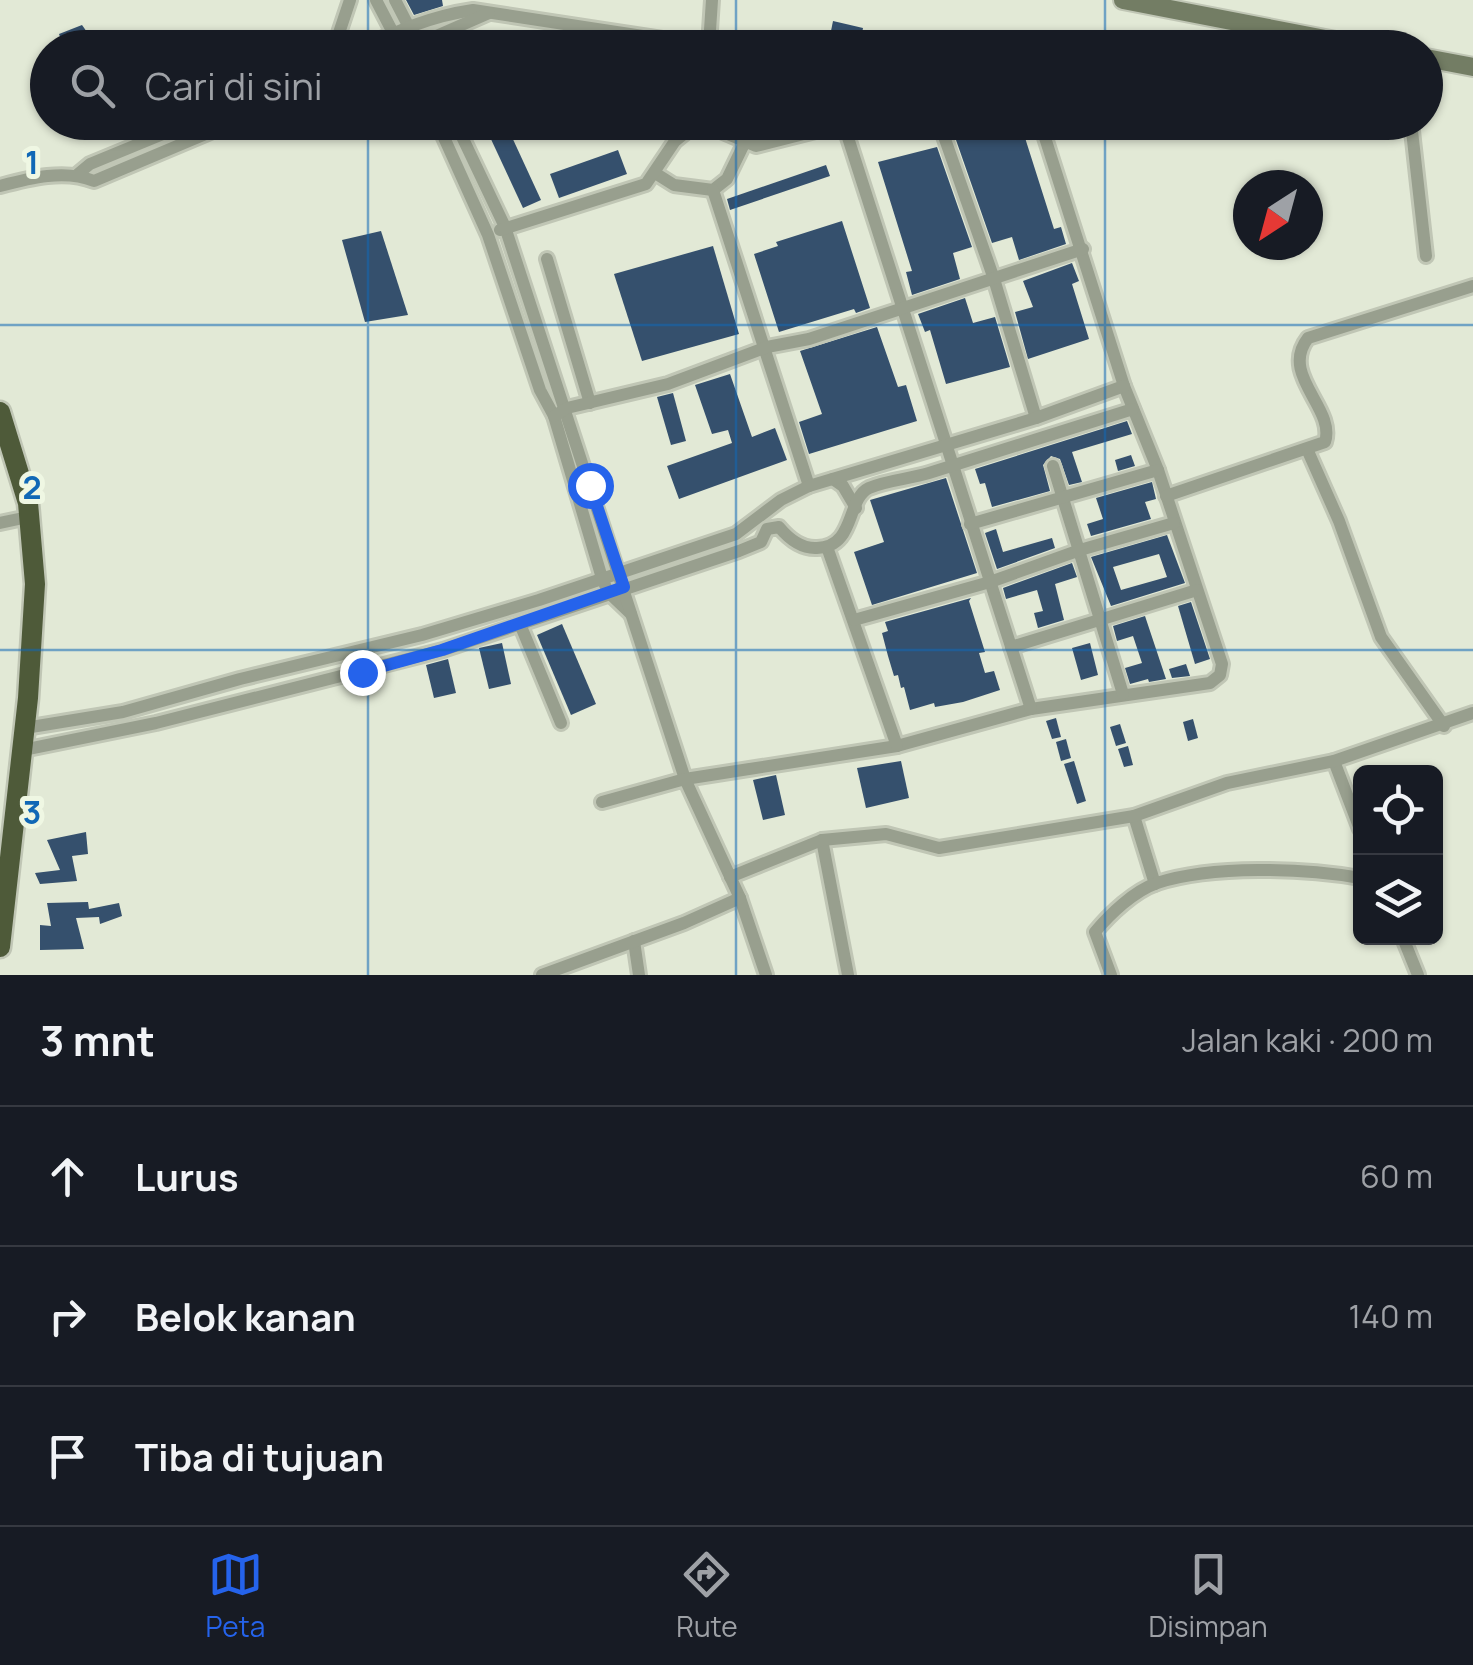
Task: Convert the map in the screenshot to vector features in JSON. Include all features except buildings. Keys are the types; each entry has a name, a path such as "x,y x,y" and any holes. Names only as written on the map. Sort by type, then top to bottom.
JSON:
{"highway":[{"path":"0,415 28,503 35,584 23,750 0,947"}],"main road":[{"path":"1123,0 1179,6 1289,30"},
{"path":"1443,61 1473,66"}],"street":[{"path":"340,30 350,0"},
{"path":"376,0 391,30"},
{"path":"395,0 409,30"},
{"path":"712,0 714,30"},
{"path":"399,30 444,14 473,10 610,30"},
{"path":"449,30 491,12"},
{"path":"78,174 90,164 148,140"},
{"path":"0,186 43,176 78,174 94,181 191,140"},
{"path":"445,140 488,236 540,390 560,412 620,572 685,779 740,898 766,975"},
{"path":"464,140 506,227 560,412 602,578 608,592 632,615"},
{"path":"488,236 506,227 639,187 656,174 676,140"},
{"path":"740,140 756,146 779,140"},
{"path":"850,140 1031,710"},
{"path":"945,140 994,279 1036,418"},
{"path":"602,802 685,779 897,746 1031,710 1217,679 1222,664 1158,470 1124,386 1046,140"},
{"path":"1413,140 1426,256"},
{"path":"656,174 674,185 714,190 727,179 745,142"},
{"path":"714,190 810,486"},
{"path":"560,412 668,384 767,347 809,339 1083,249"},
{"path":"547,259 590,403"},
{"path":"1166,496 1325,442 1328,435 1300,370 1299,354 1308,338 1473,286"},
{"path":"24,728 123,712 472,620 736,534 780,500 810,486 1036,418 1124,386"},
{"path":"778,527 798,544 826,547 843,534 869,488 1133,409"},
{"path":"1307,449 1381,636 1444,726"},
{"path":"1053,466 1123,694"},
{"path":"970,524 1158,470"},
{"path":"833,479 843,486 856,508"},
{"path":"778,527 780,500"},
{"path":"0,523 28,517"},
{"path":"854,620 990,582 1174,523"},
{"path":"23,750 344,676 520,624 750,547 762,542 767,529 778,527"},
{"path":"826,547 897,746"},
{"path":"1011,647 1197,590"},
{"path":"520,624 561,723"},
{"path":"338,656 344,676"},
{"path":"730,877 822,840 886,834 939,848 1134,816 1227,783 1334,762 1473,713"},
{"path":"1334,762 1353,811"},
{"path":"1134,816 1155,884"},
{"path":"822,840 848,975"},
{"path":"1111,975 1095,932 1106,919 1155,884 1224,873 1272,871 1353,877"},
{"path":"542,975 740,898"},
{"path":"634,941 639,975"},
{"path":"1406,945 1418,975"}],"route":[{"path":"362,672 442,650 624,587 590,485"}]}
